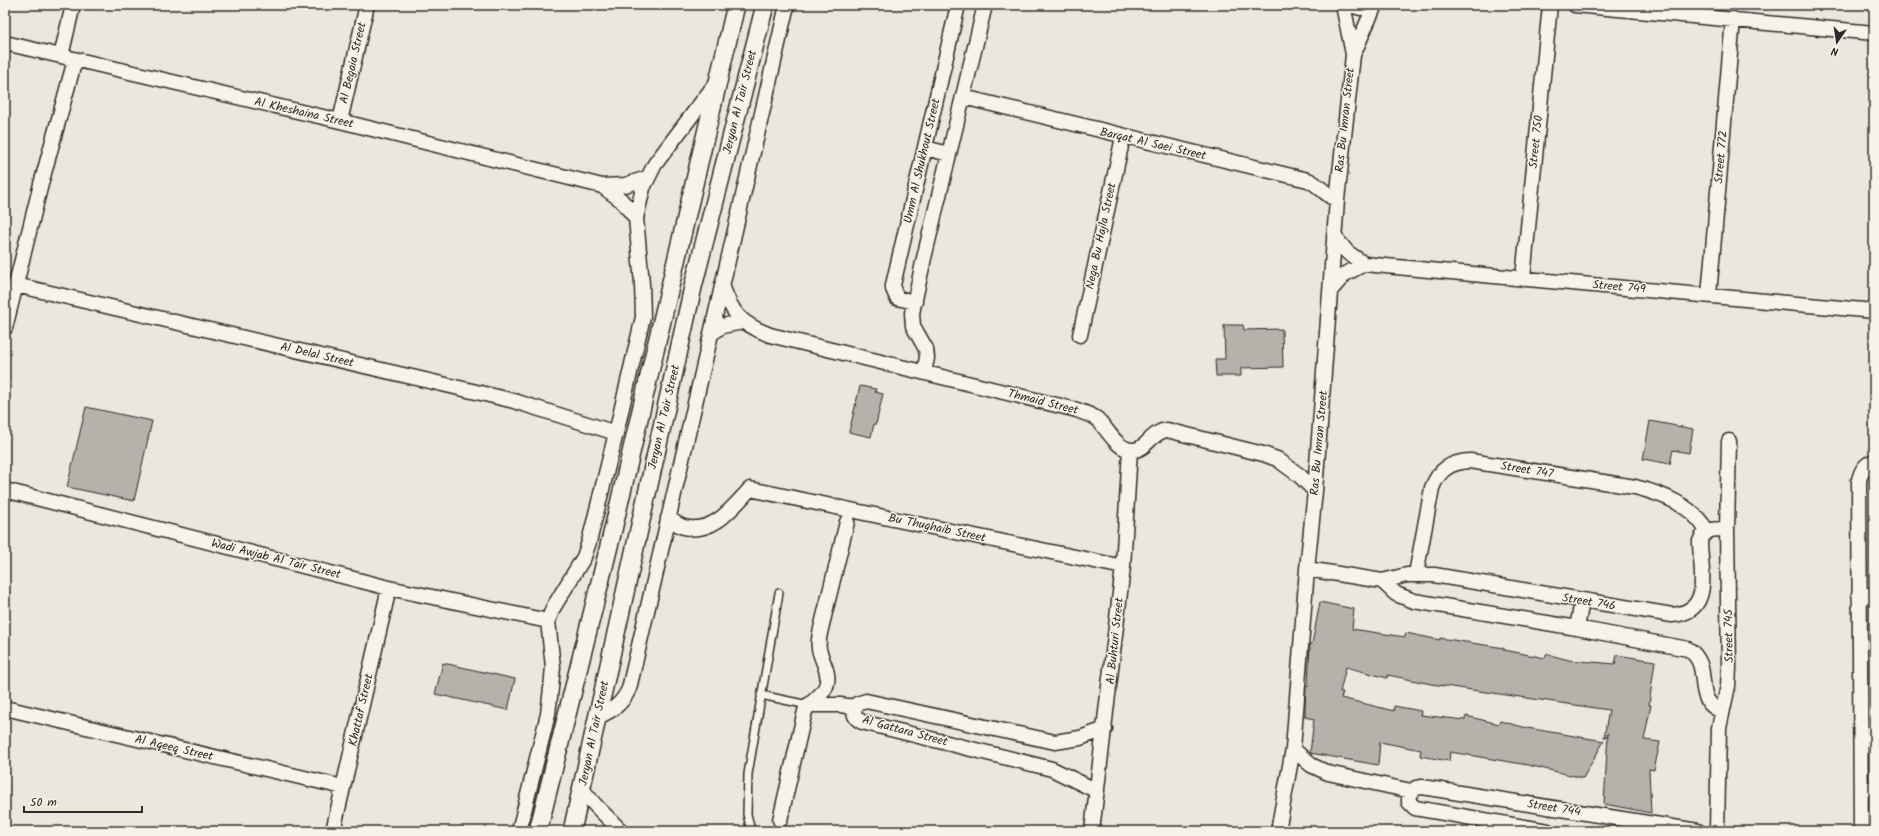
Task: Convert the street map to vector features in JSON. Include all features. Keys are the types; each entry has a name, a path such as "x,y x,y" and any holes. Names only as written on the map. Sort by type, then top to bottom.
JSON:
{"street":[{"path":"61,56 73,5"},
{"name":"Al Begaia Street","path":"340,121 367,5"},
{"name":"Jeryan Al Tair Street","path":"538,831 613,526 736,5"},
{"name":"Jeryan Al Tair Street","path":"572,831 693,287 765,5"},
{"path":"598,718 608,713 621,703 629,689 787,5"},
{"name":"Umm Al Shukhout Street","path":"915,302 897,298 893,289 958,5"},
{"name":"Umm Al Shukhout Street","path":"924,372 927,358 926,349 916,332 912,319 924,258 985,5"},
{"name":"Ras Bu Imran Street","path":"1343,5 1353,55"},
{"path":"1350,5 1361,8 1375,5"},
{"name":"Ras Bu Imran Street","path":"1278,831 1293,749 1307,569 1315,491 1337,200 1353,55 1375,5"},
{"name":"Street 750","path":"1523,278 1550,5"},
{"path":"1575,5 1874,33"},
{"name":"Street 772","path":"1709,295 1733,19"},
{"name":"Al Kheshaina Street","path":"5,43 340,121 602,186 625,185 647,178"},
{"path":"5,328 40,184 75,60"},
{"name":"Jeryan Al Tair Street","path":"548,621 584,557 616,433 643,317 642,284 636,218 640,198 647,178 666,149 719,80"},
{"name":"Barqat Al Saei Street","path":"963,98 1308,180 1318,185 1329,196 1337,200"},
{"name":"Nega Bu Hajla Street","path":"1080,336 1123,137"},
{"path":"925,148 950,154"},
{"name":"Al Kheshaina Street","path":"602,186 621,200 636,218"},
{"path":"1331,290 1345,274 1364,264 1347,252 1334,236"},
{"path":"901,253 924,258"},
{"name":"Street 749","path":"1364,264 1874,311"},
{"name":"Al Delal Street","path":"16,285 492,396 616,433"},
{"name":"Thmaid Street","path":"722,285 730,305 743,322 770,335 1086,413 1097,419 1121,446 1130,450"},
{"path":"711,334 722,326 743,322"},
{"path":"1130,450 1140,449 1159,432 1171,431 1263,454 1277,459 1299,475 1315,491"},
{"name":"Street 745","path":"1718,831 1719,728 1728,686 1729,673 1727,529 1729,440"},
{"name":"Al Buhturi Street","path":"1092,831 1123,567 1130,450"},
{"name":"Street 747","path":"1416,574 1432,488 1436,478 1442,470 1450,464 1460,461 1635,487 1651,491 1690,510 1703,523 1707,531"},
{"path":"1861,831 1867,789 1859,594 1858,480 1862,470 1869,463 1874,461"},
{"name":"Bu Thughaib Street","path":"668,518 684,527 702,529 718,521 750,489 1123,567"},
{"name":"Wadi Awjab Al Tair Street","path":"5,490 389,588 548,621"},
{"path":"780,820 804,711 808,705 820,695 826,686 826,669 819,649 819,637 847,522"},
{"path":"1707,531 1713,529 1727,529"},
{"name":"Street 746","path":"1307,569 1382,582 1416,574 1434,575 1672,615 1689,611 1696,605 1701,597 1700,541 1702,535 1707,531"},
{"name":"Street 746","path":"1382,582 1396,594 1414,601 1577,628 1688,649 1699,659 1702,666 1704,694 1707,700 1716,709 1722,710"},
{"name":"Khattaf Street","path":"333,831 389,588"},
{"path":"1859,594 1874,596"},
{"path":"1577,628 1582,601"},
{"path":"519,831 548,714 552,688 553,667 548,621"},
{"name":"Al Gattara Street","path":"1097,791 1052,769 862,722 855,716 855,707 863,701 871,702 1054,742 1080,738 1105,729"},
{"path":"808,705 840,705 855,707"},
{"name":"Al Aqeeq Street","path":"5,708 343,787"},
{"name":"Street 744","path":"1293,749 1311,765 1328,773 1411,791"},
{"name":"Street 744","path":"1548,831 1415,808 1409,802 1409,795 1411,791 1416,788 1422,788 1698,831"},
{"path":"582,789 595,805 621,831"}],"lane":[{"path":"751,831 747,814 748,774 779,593"},
{"path":"761,695 808,705"}],"building":[{"path":"1224,325 1243,325 1244,330 1282,329 1283,367 1241,368 1241,376 1216,376 1215,359 1225,359"},
{"path":"860,386 876,389 875,392 883,394 876,424 874,424 871,437 849,432"},
{"path":"86,407 152,421 134,501 67,487"},
{"path":"1650,421 1693,429 1689,453 1673,450 1670,464 1643,459"},
{"path":"1320,602 1354,609 1352,629 1405,637 1406,633 1440,640 1440,638 1504,648 1504,650 1545,658 1546,654 1569,660 1615,664 1617,655 1655,661 1649,705 1651,705 1644,740 1660,742 1654,770 1649,769 1651,813 1604,804 1608,733 1606,737 1604,737 1609,710 1431,684 1388,675 1387,678 1346,667 1340,692 1343,692 1341,698 1394,711 1394,706 1421,711 1420,715 1465,720 1466,716 1499,724 1500,721 1527,728 1604,741 1583,778 1528,765 1450,752 1449,761 1420,756 1421,750 1380,742 1378,765 1310,753 1314,719 1305,717 1306,686 1308,686 1310,644 1312,644"},
{"path":"443,663 515,679 508,710 435,694"}]}
